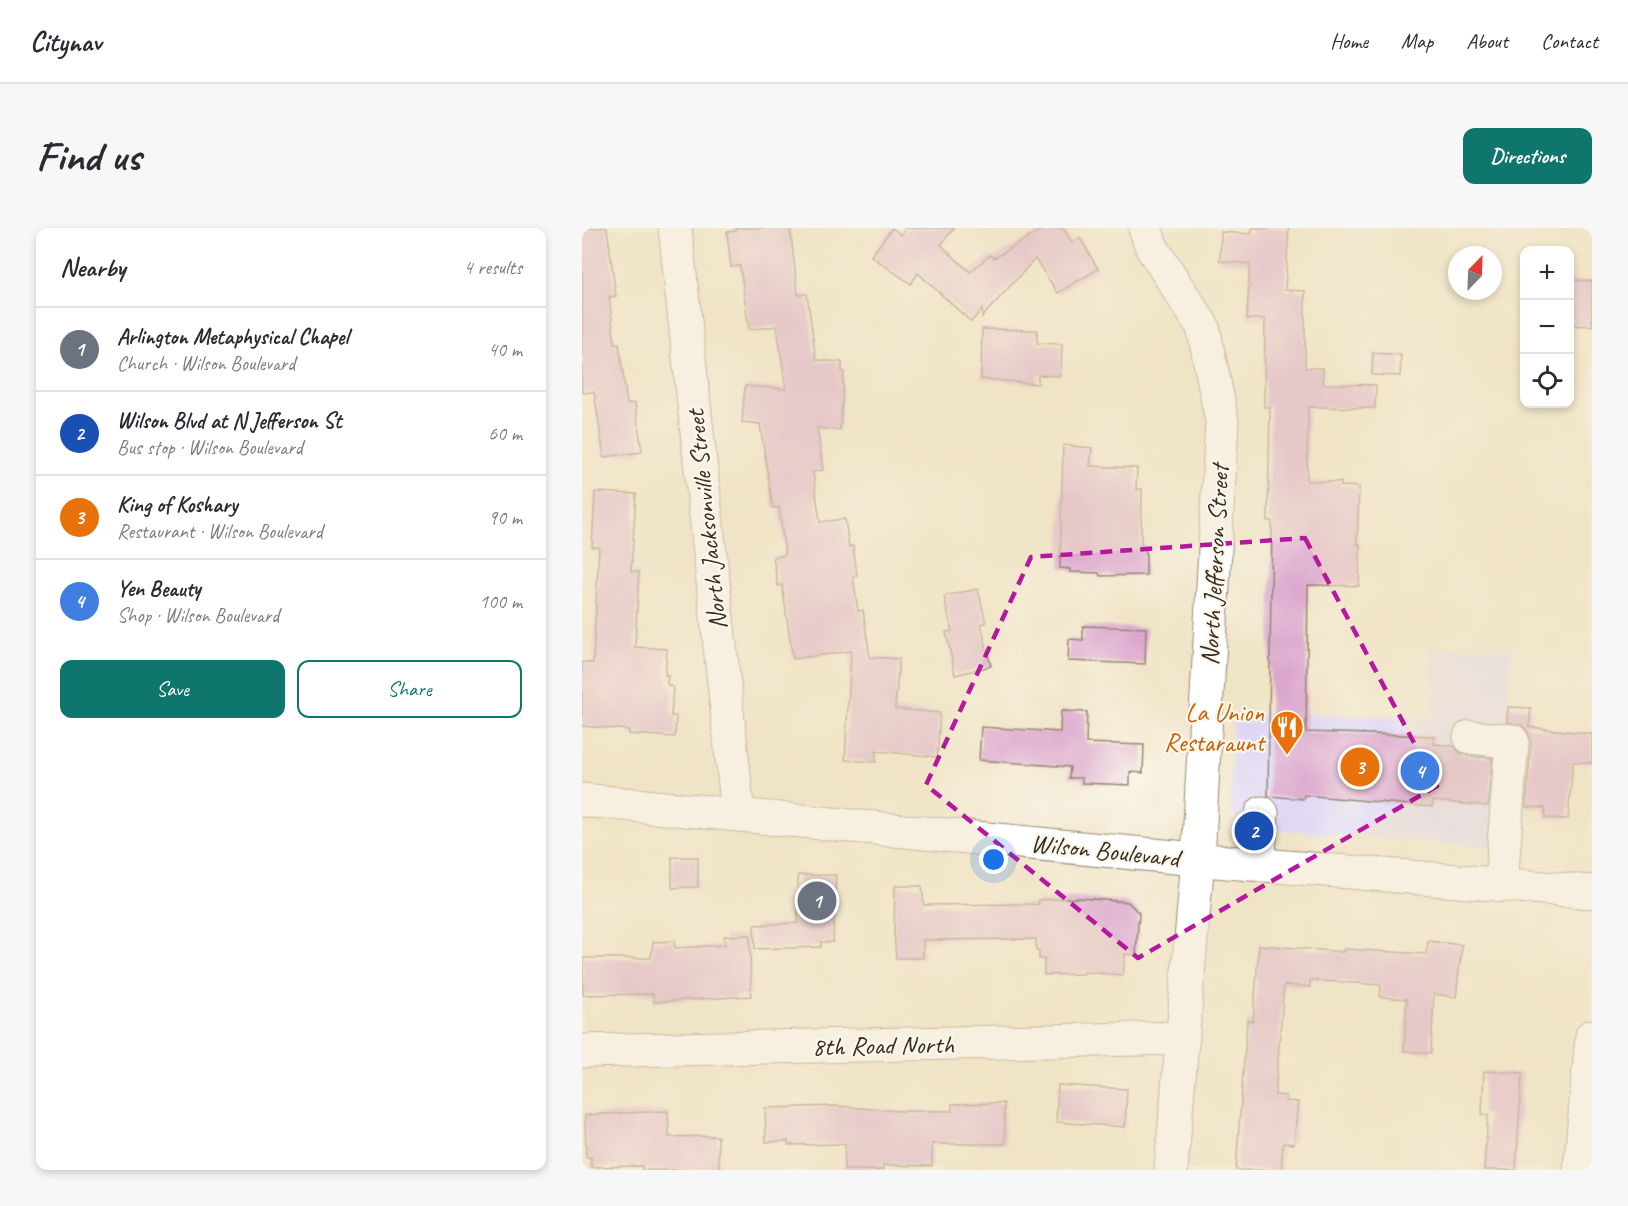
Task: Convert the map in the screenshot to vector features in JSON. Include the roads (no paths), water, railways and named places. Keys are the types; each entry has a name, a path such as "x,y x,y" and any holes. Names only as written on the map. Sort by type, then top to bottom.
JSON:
{"street":[{"name":"North Jacksonville Street","path":"675,228 738,813"},
{"name":"North Jefferson Street","path":"1145,228 1152,248 1203,327 1222,421 1198,859 1171,1170"},
{"path":"1470,736 1512,741 1501,885"},
{"name":"Wilson Boulevard","path":"582,800 738,813 1198,859 1592,892"},
{"path":"1258,864 1262,813"},
{"path":"1580,1170 1592,1036"},
{"name":"8th Road North","path":"582,1051 1183,1038"}],"place":[{"name":"La Union Restaraunt","path":"1287,756"},
{"name":"King of Koshary","path":"1360,767"},
{"name":"Yen Beauty","path":"1420,771"},
{"name":"Wilson Blvd at N Jefferson St","path":"1254,831"},
{"name":"Arlington Metaphysical Chapel","path":"817,901"}]}
